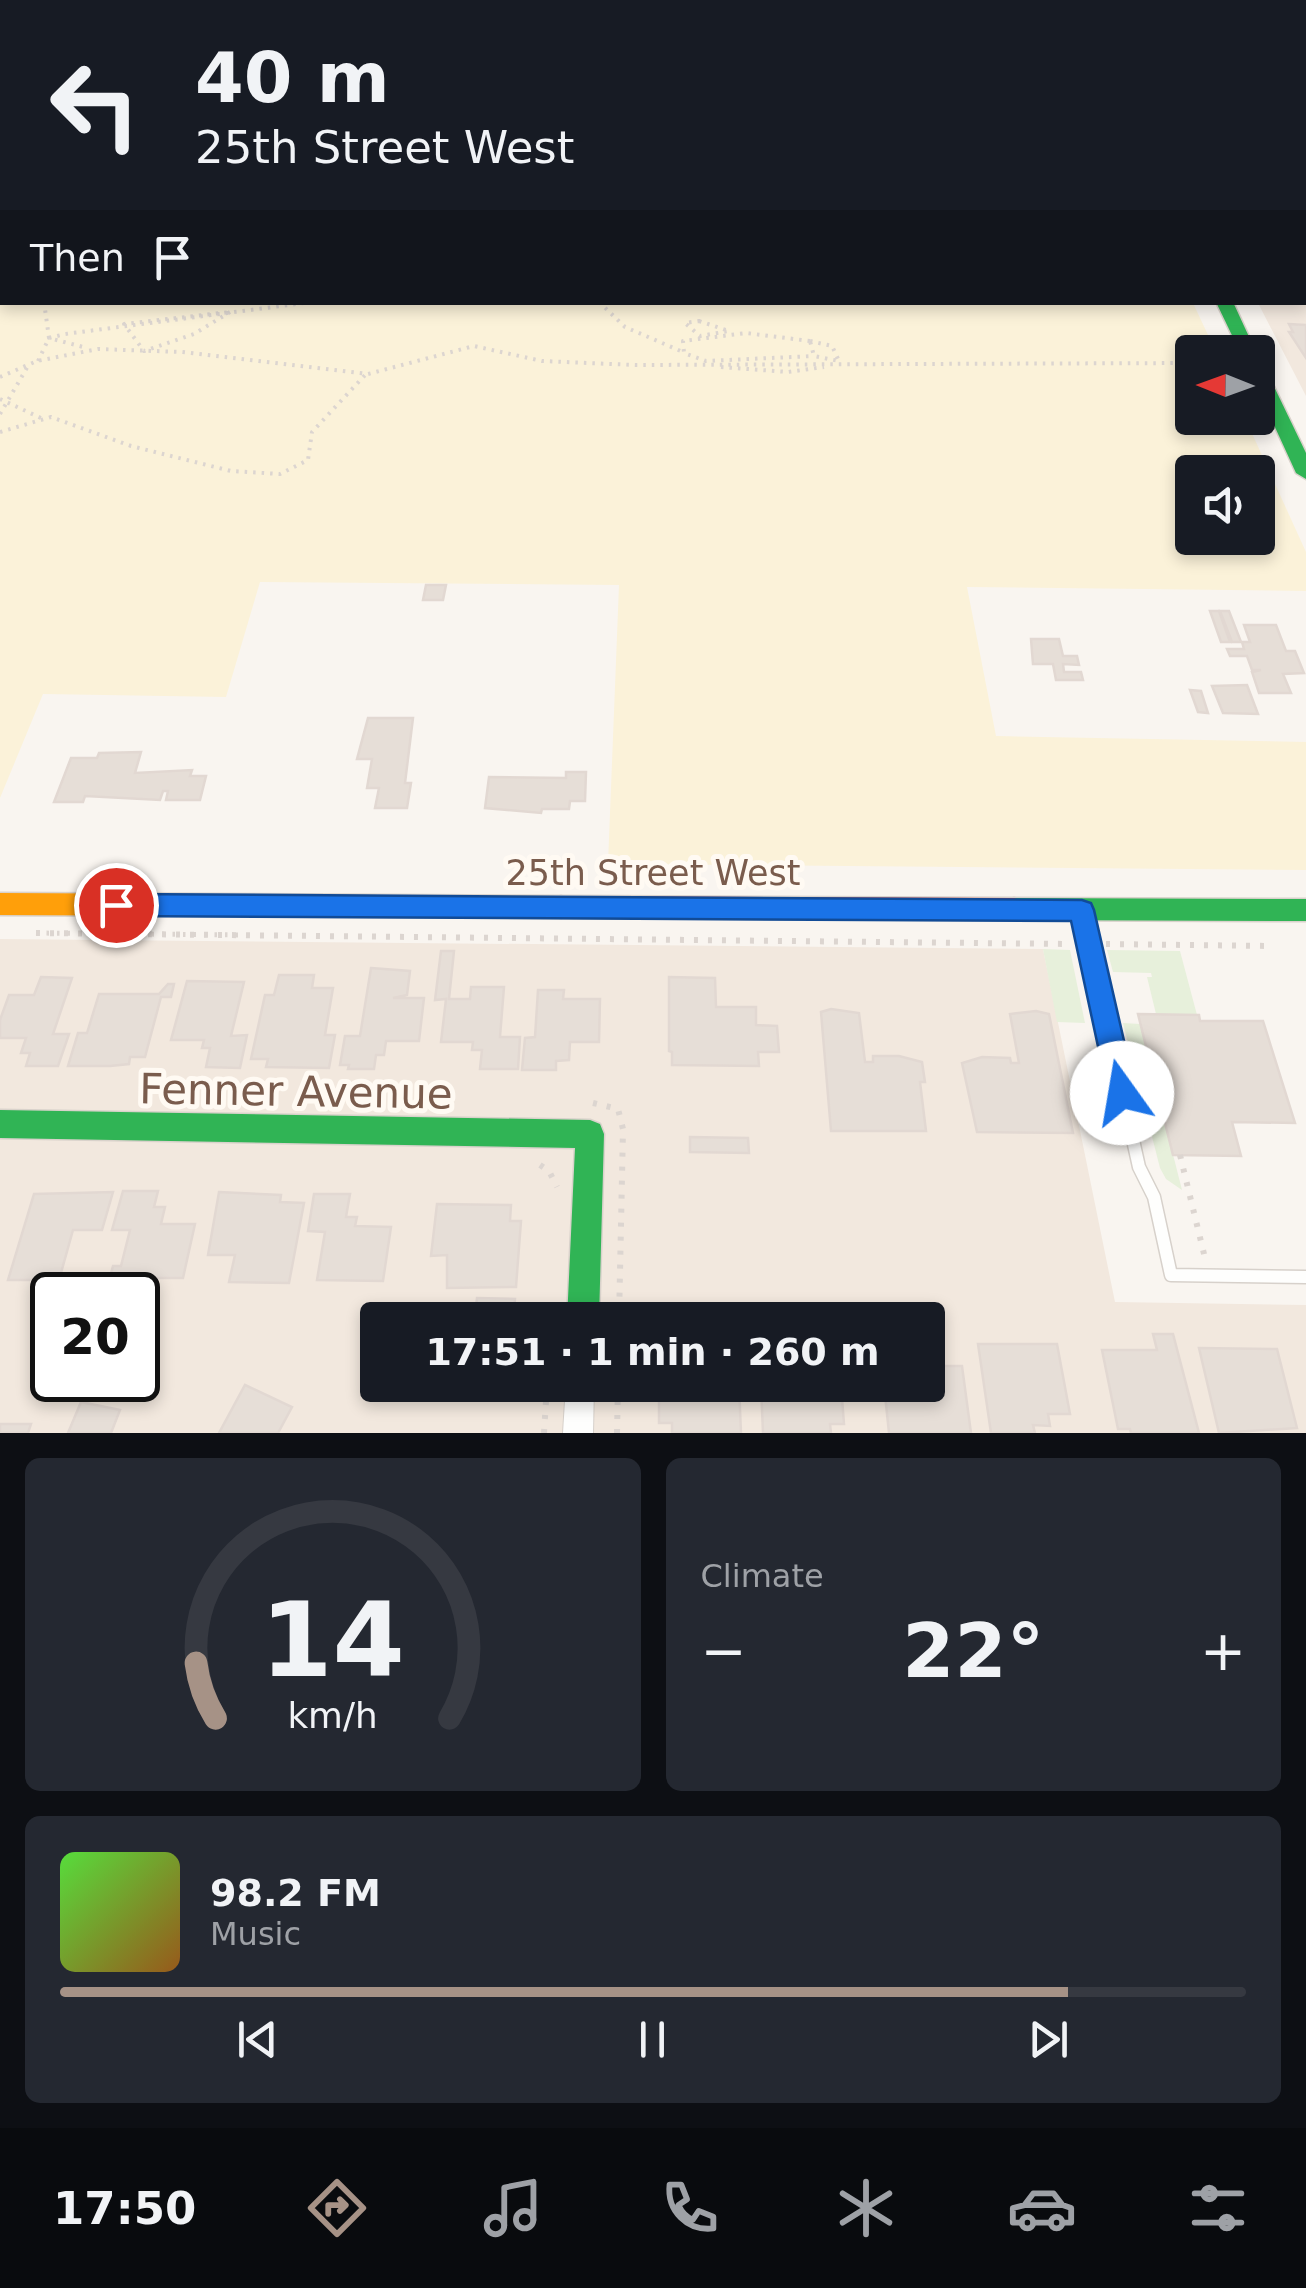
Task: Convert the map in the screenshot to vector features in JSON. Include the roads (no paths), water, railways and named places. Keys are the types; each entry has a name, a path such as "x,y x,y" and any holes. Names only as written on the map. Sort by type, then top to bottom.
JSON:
{"street":[{"path":"1225,305 1240,335"},
{"path":"1275,403 1300,449 1306,473"},
{"name":"25th Street West","path":"0,904 1306,910"},
{"name":"Fenner Avenue","path":"0,1124 590,1134 584,1302"},
{"path":"578,1433 579,1402"}],"lane":[{"path":"1082,910 1139,1167 1154,1197 1171,1275 1306,1277"}]}
